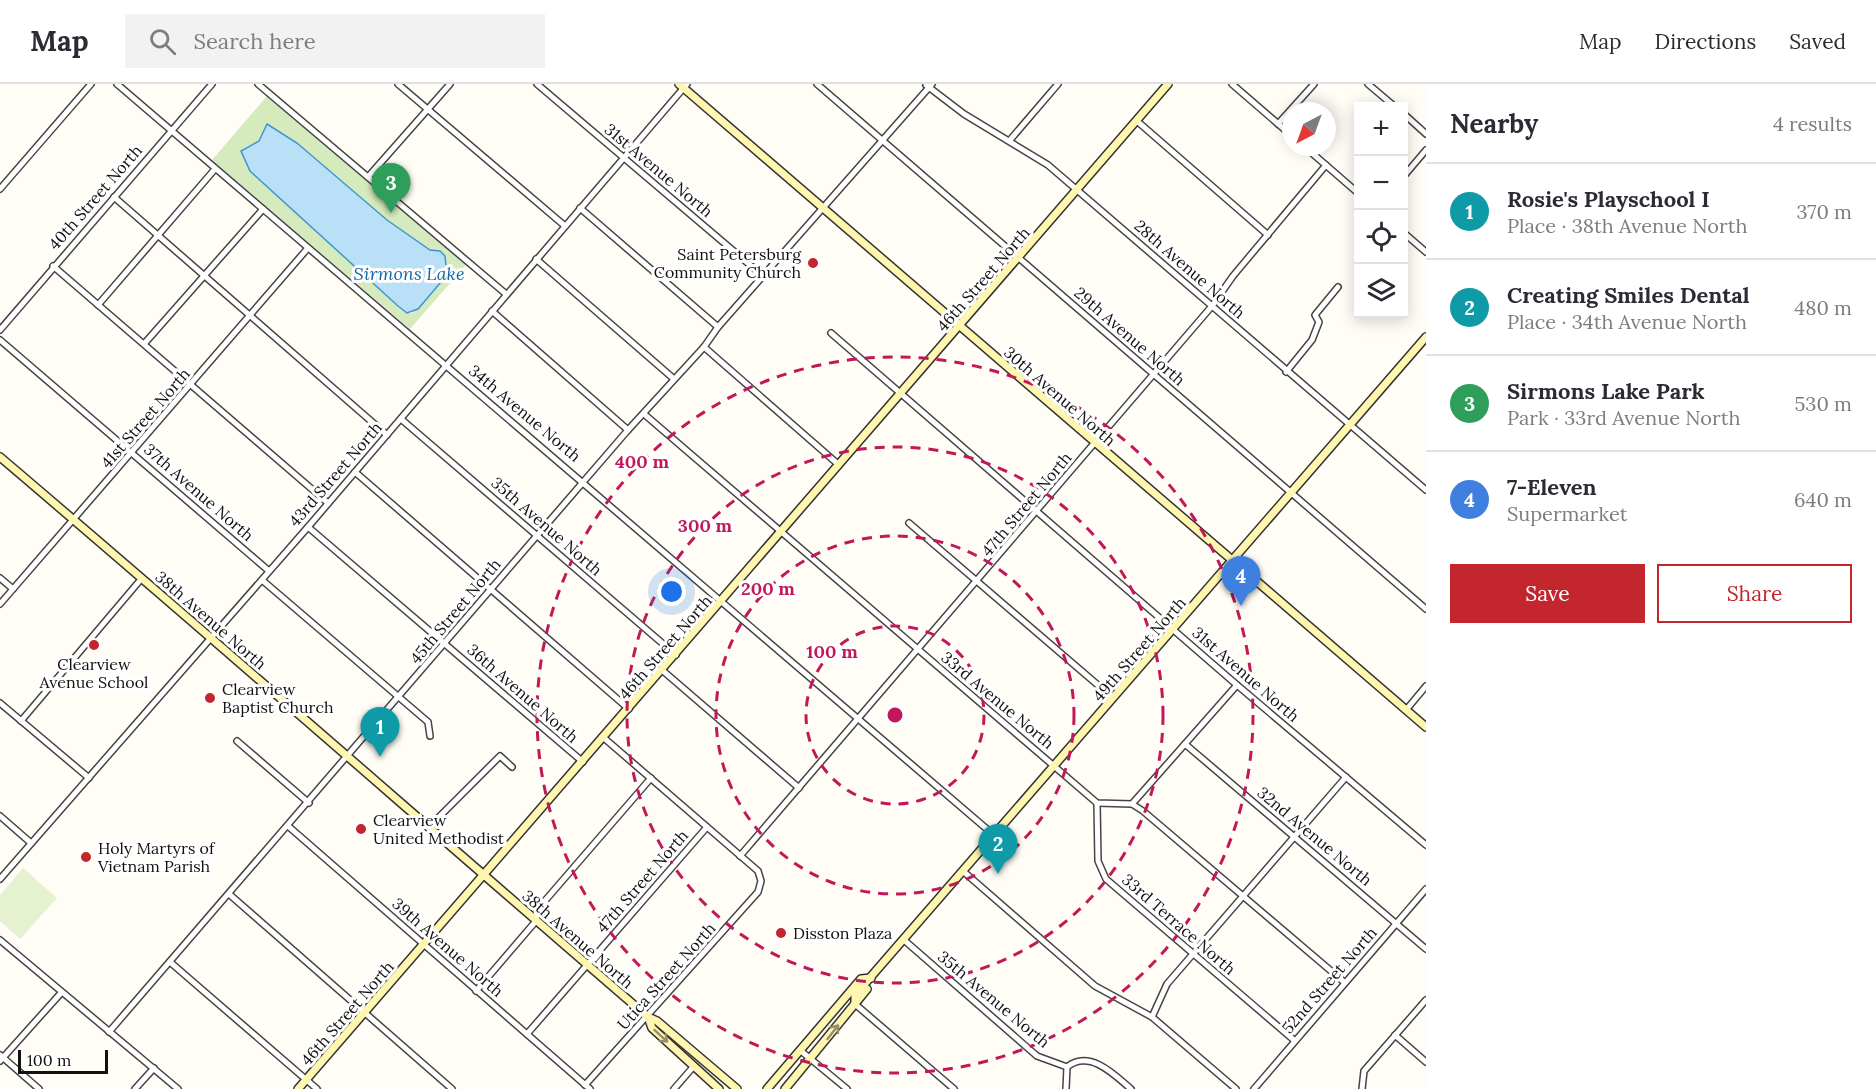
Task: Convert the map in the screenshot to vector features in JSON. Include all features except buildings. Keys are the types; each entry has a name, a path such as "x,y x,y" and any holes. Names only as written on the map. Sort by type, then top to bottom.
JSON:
{"street":[{"path":"0,189 91,84"},
{"name":"34th Avenue North","path":"117,84 447,364 995,836"},
{"name":"40th Street North","path":"0,330 212,84"},
{"path":"258,84 506,294"},
{"path":"398,84 564,226"},
{"path":"368,177 450,84"},
{"name":"31st Avenue North","path":"537,84 763,276"},
{"name":"29th Avenue North","path":"817,84 1426,609"},
{"path":"1010,140 1058,84"},
{"name":"46th Street North","path":"298,1089 782,533 1168,84"},
{"path":"1232,84 1282,127"},
{"path":"1278,124 1314,84"},
{"path":"1368,84 1389,102"},
{"name":"43rd Street North","path":"0,879 401,419 624,158 683,85"},
{"name":"30th Avenue North","path":"683,85 822,209 1426,727"},
{"name":"45th Street North","path":"108,1032 309,803 628,430 704,347 718,327 928,85"},
{"name":"28th Avenue North","path":"928,85 964,114 1010,140 1077,190 1426,490"},
{"path":"1408,118 1426,134"},
{"path":"1137,121 1268,235"},
{"path":"1408,171 1426,150"},
{"path":"1316,156 1354,189"},
{"name":"47th Street North","path":"740,856 978,582 1212,306 1233,276 1326,165"},
{"path":"98,305 215,169"},
{"path":"114,196 387,435"},
{"path":"580,208 718,327"},
{"path":"144,344 263,209"},
{"path":"1408,236 1426,252"},
{"name":"41st Street North","path":"0,604 308,248"},
{"path":"536,259 674,380"},
{"path":"53,266 328,503"},
{"path":"1286,372 1312,340 1319,322 1315,315 1338,287"},
{"path":"492,311 628,430"},
{"name":"31st Avenue North","path":"831,333 1173,630 1426,845"},
{"name":"49th Street North","path":"785,1089 869,986 871,978 1426,337"},
{"name":"37th Avenue North","path":"0,340 269,571"},
{"path":"704,347 839,465"},
{"name":"33rd Avenue North","path":"644,414 1097,803"},
{"name":"35th Avenue North","path":"401,419 676,654"},
{"name":"38th Avenue North","path":"0,457 349,756 484,877 648,1017 657,1021 737,1089"},
{"path":"355,472 629,709"},
{"path":"909,524 1113,698"},
{"name":"36th Avenue North","path":"308,527 583,762"},
{"path":"0,578 13,589"},
{"path":"21,721 142,578"},
{"path":"262,580 428,722 430,736"},
{"path":"662,670 799,788"},
{"path":"1132,804 1237,685"},
{"path":"1406,710 1426,686"},
{"path":"0,703 88,778"},
{"name":"36th Avenue North","path":"604,738 758,871 761,881"},
{"path":"237,741 309,803"},
{"name":"32nd Avenue North","path":"1185,744 1426,949"},
{"path":"428,828 500,756 512,767"},
{"path":"1152,1017 1167,984 1346,777"},
{"path":"476,990 536,921 537,910 651,778"},
{"path":"1097,803 1132,804 1244,895 1344,982"},
{"name":"33rd Terrace North","path":"1097,803 1098,861 1106,879 1294,1040"},
{"path":"0,816 31,843"},
{"name":"39th Avenue North","path":"288,826 588,1087"},
{"name":"47th Street North","path":"527,1034 707,827"},
{"path":"964,872 1095,986 1152,1017 1236,1089"},
{"name":"Utica Street North","path":"588,1087 758,892 761,881"},
{"name":"52nd Street North","path":"1254,1089 1426,889"},
{"path":"229,894 452,1089"},
{"path":"0,940 178,1089"},
{"name":"35th Avenue North","path":"904,940 1037,1056 1067,1067 1075,1060 1100,1065 1131,1089"},
{"path":"170,962 317,1089"},
{"name":"49th Street North","path":"767,1089 861,979 871,978"},
{"path":"39,1089 1,1058 61,993"},
{"path":"1362,1088 1364,1071 1426,1000"},
{"path":"838,1006 855,1004 954,1089"},
{"name":"38th Avenue North","path":"648,1017 652,1028 719,1089"},
{"path":"1395,1035 1426,1062"},
{"path":"801,1051 847,1089"},
{"path":"674,1089 694,1066"},
{"path":"1066,1089 1067,1067"},
{"path":"135,1089 154,1068"}],"green space":[{"path":"267,96 466,265 410,329 212,160","holes":["267,124 297,143 387,220 431,250 441,252 445,256 447,275 426,301 412,313 407,313 398,306 250,171 246,147 259,141"]},
{"path":"23,868 57,898 20,939 0,921 0,895"}],"water":[{"name":"Sirmons Lake","path":"267,124 297,143 387,220 430,250 440,251 445,256 447,275 418,309 407,313 398,306 250,171 241,151 259,141"}],"place":[{"name":"Sirmons Lake Park","path":"391,213"},
{"name":"Saint Petersburg Community Church","path":"813,263"},
{"name":"7-Eleven","path":"1241,606"},
{"name":"Clearview Avenue School","path":"94,645"},
{"name":"Clearview Baptist Church","path":"210,698"},
{"name":"Rosie's Playschool I","path":"380,757"},
{"name":"Clearview United Methodist","path":"361,829"},
{"name":"Holy Martyrs of Vietnam Parish","path":"86,857"},
{"name":"Creating Smiles Dental","path":"998,874"},
{"name":"Disston Plaza","path":"781,933"}]}
